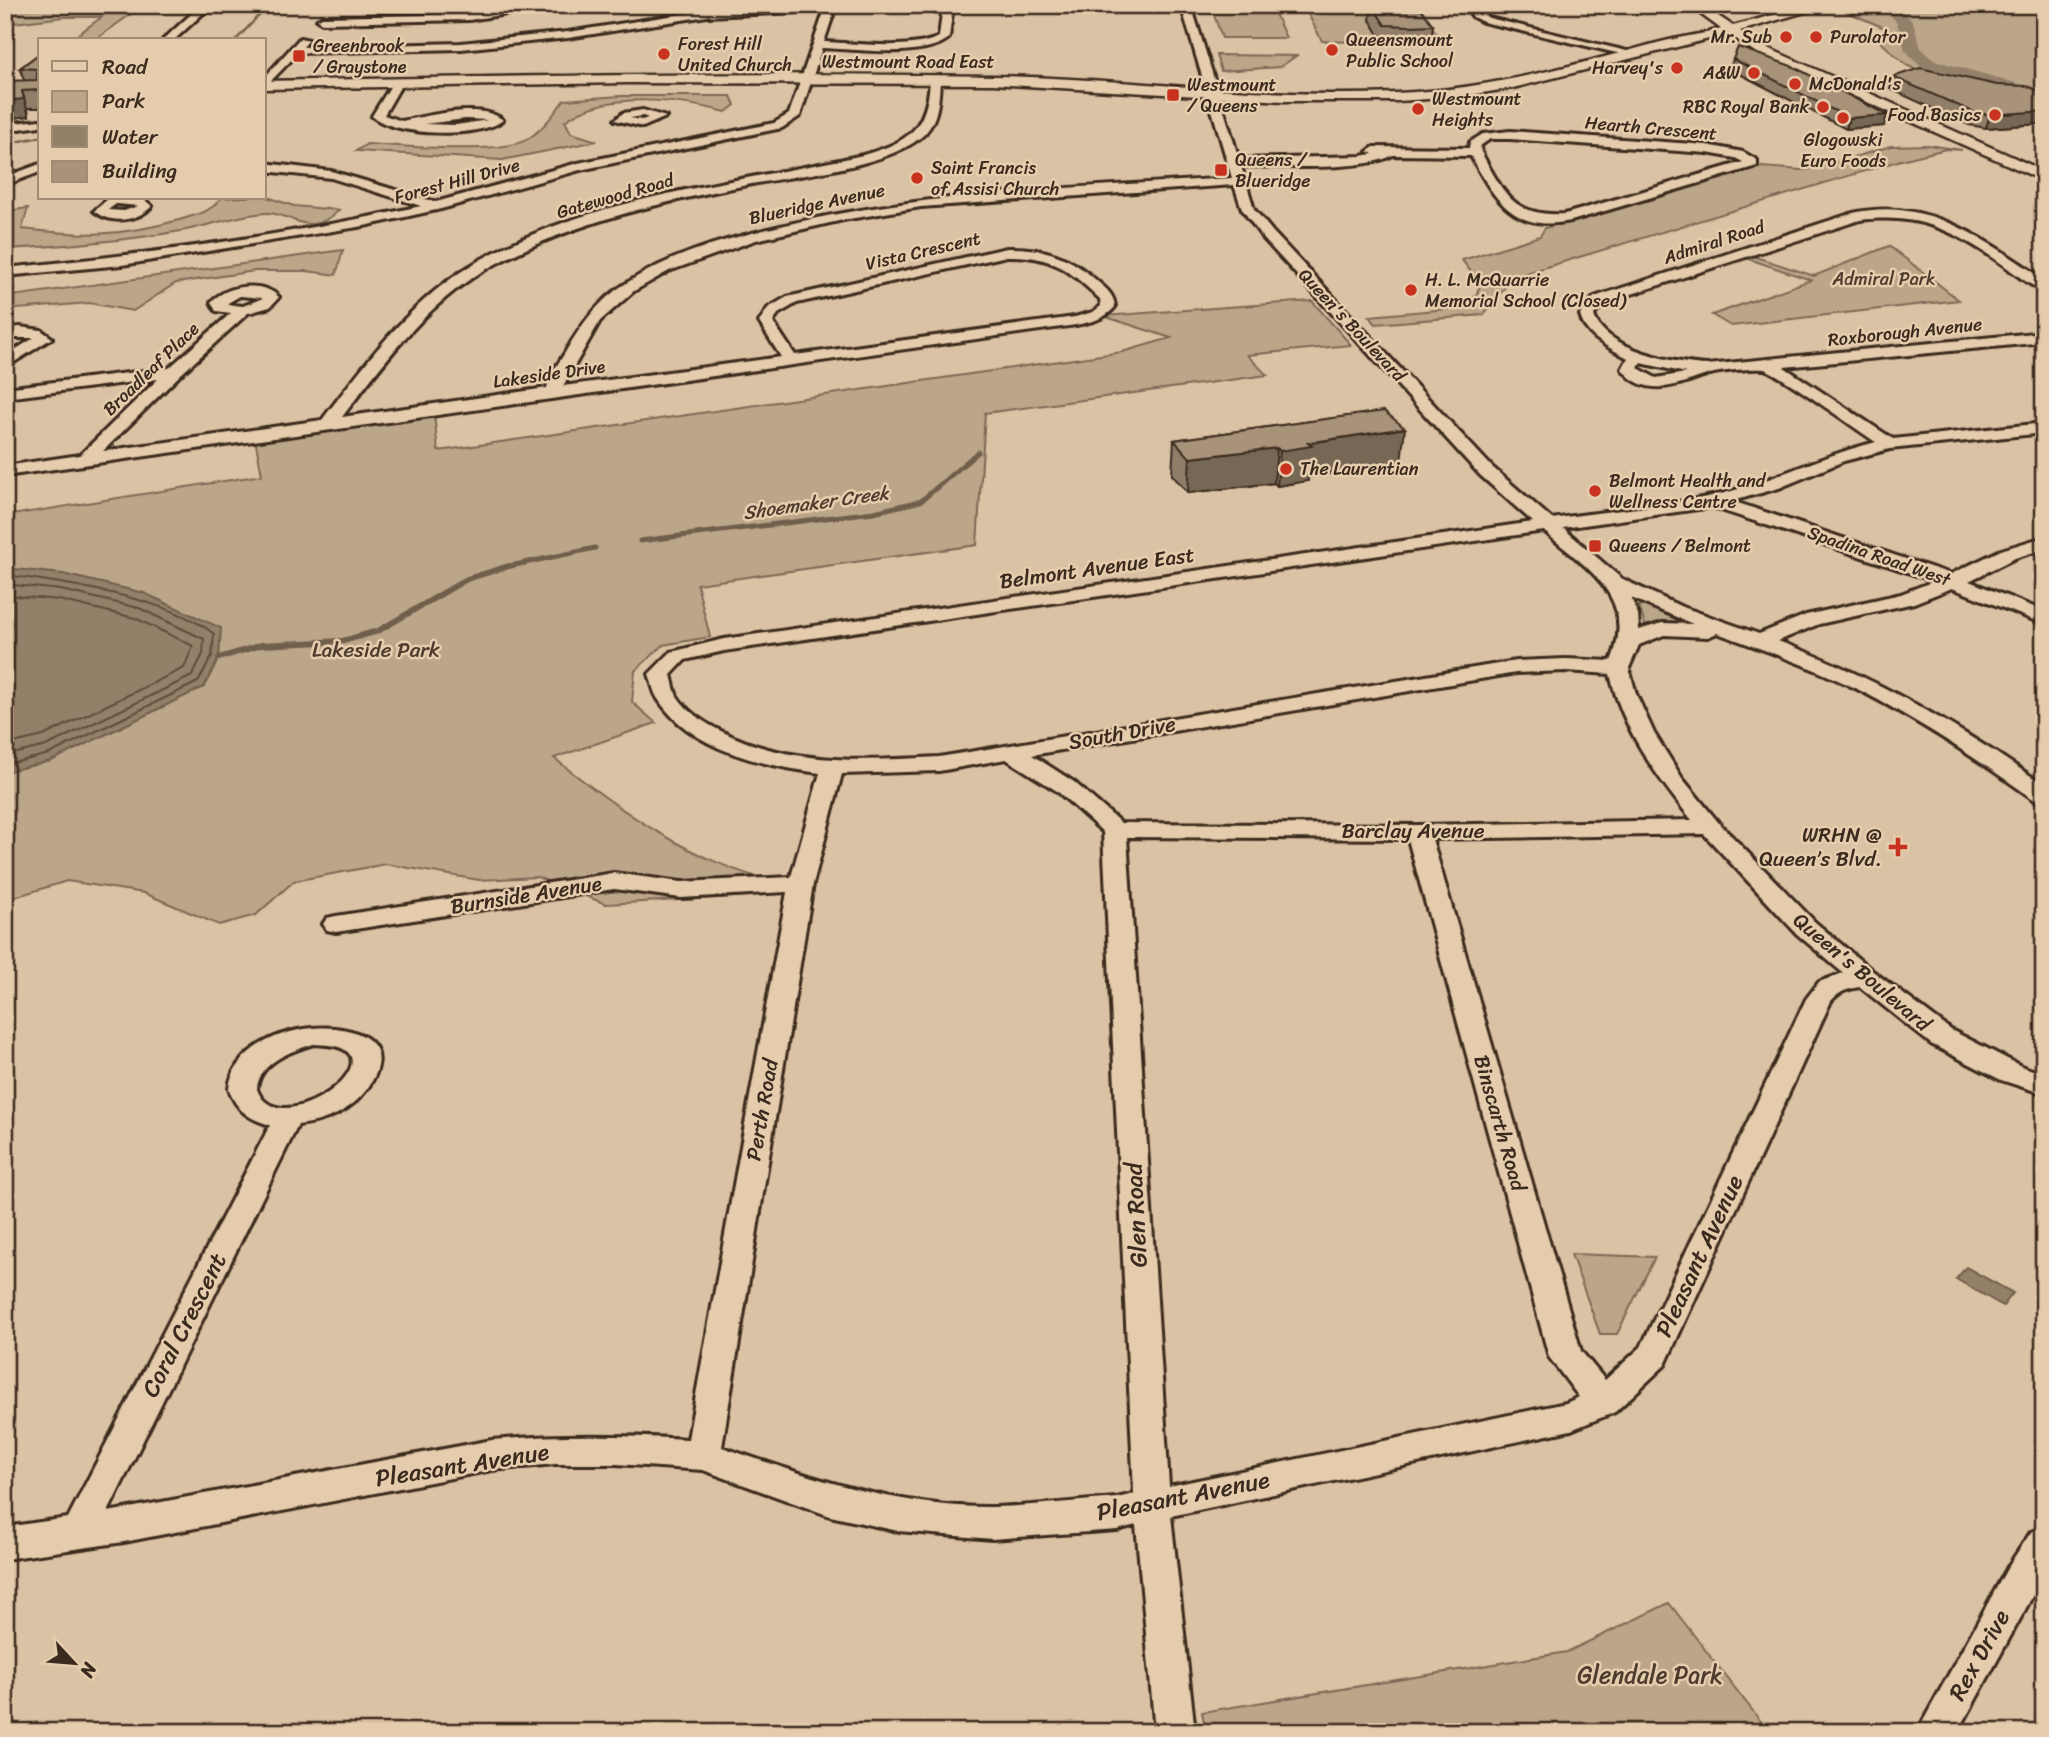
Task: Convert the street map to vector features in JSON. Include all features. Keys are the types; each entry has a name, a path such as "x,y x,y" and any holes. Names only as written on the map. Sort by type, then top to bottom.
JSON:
{"main road":[{"path":"1694,5 1728,19 1783,58"},
{"path":"1697,39 1728,19 1767,14 1800,5"},
{"path":"1679,41 1681,37 1728,19 1823,5"},
{"path":"1728,19 1746,42"},
{"path":"1679,41 1724,38 1746,42 2044,177"},
{"name":"Westmount Road East","path":"266,85 1011,80 1303,99 1453,93 1507,85 1679,41"}],"street":[{"path":"170,38 207,5"},
{"path":"266,83 335,5"},
{"path":"445,18 452,5"},
{"path":"315,27 494,15 558,5"},
{"path":"817,45 911,46 940,42 944,38 948,5"},
{"name":"Queen's Boulevard","path":"1186,5 1248,209 1267,234 1486,471 1615,583 1673,610 1874,689 1976,748 2044,796"},
{"path":"1470,5 1476,15 1486,20 1630,53"},
{"path":"295,50 461,46 568,35 707,13 822,7"},
{"name":"Forest Hill Drive","path":"5,272 122,261 364,222 436,206 578,167 762,131 789,121 794,116 828,15 822,7"},
{"name":"Gatewood Road","path":"329,422 418,315 446,289 481,265 529,242 652,202 859,159 892,148 919,133 926,125 934,106 935,80"},
{"path":"398,82 378,116 404,124 468,128 485,126 497,120 478,115 404,124"},
{"path":"5,128 38,123"},
{"path":"640,124 652,130"},
{"name":"Hearth Crescent","path":"1497,135 1614,137 1718,150 1739,155 1753,163 1556,219 1529,216 1510,209 1503,202 1475,152 1476,142 1497,135"},
{"path":"664,136 684,145"},
{"path":"1234,163 1373,159 1389,152 1475,152"},
{"path":"266,167 302,168 337,174 436,206"},
{"path":"5,181 38,169"},
{"name":"Blueridge Avenue","path":"554,393 556,382 600,311 619,294 659,270 739,241 884,208 921,203 1238,181"},
{"path":"1890,211 1898,204 1923,205 1934,209 1941,220 2044,286"},
{"name":"Admiral Road","path":"1770,365 1707,370 1670,385 1640,380 1630,369 1636,358 1589,325 1587,315 1599,300 1858,216 1890,211 1941,220"},
{"name":"Vista Crescent","path":"791,360 766,322 768,315 792,300 1007,252 1041,252 1068,262 1107,298 1108,307 1098,315"},
{"name":"Broadleaf Place","path":"86,458 174,372 243,310"},
{"name":"Lakeside Drive","path":"5,471 329,422 1076,321 1098,315"},
{"path":"5,334 16,331 38,332 44,338 5,363"},
{"name":"Roxborough Avenue","path":"1770,365 2044,337"},
{"path":"1770,365 1890,444"},
{"path":"5,393 174,372"},
{"name":"Belmont Avenue East","path":"660,674 678,656 724,645 1713,501 1773,484 1838,457 1890,444 2044,428"},
{"name":"Spadina Road West","path":"1713,501 1953,581 2044,618"},
{"path":"1752,639 1813,619 1908,599 2008,554 2044,543"},
{"name":"Queen's Boulevard","path":"1615,583 1628,614 1630,641 1662,629 1690,628 1752,639"},
{"path":"1619,668 1630,641"},
{"name":"South Drive","path":"660,674 661,688 668,702 682,717 708,734 757,752 833,767 939,764 1516,667 1566,665 1619,668"},
{"name":"Queen's Boulevard","path":"1619,668 1625,694 1643,733 1672,780 1710,827 1806,928 1941,1037 2011,1073 2044,1084"},
{"path":"1009,752 1057,778 1088,802 1115,830"},
{"name":"Perth Road","path":"703,1455 801,884 833,767"},
{"name":"Barclay Avenue","path":"1115,830 1418,832 1710,827"},
{"name":"Glen Road","path":"1115,830 1152,1504 1175,1732"},
{"name":"Binscarth Road","path":"1418,832 1566,1357 1603,1402"},
{"name":"Burnside Avenue","path":"335,924 614,881 681,890 801,884"},
{"name":"Pleasant Avenue","path":"5,1543 79,1534 492,1455 580,1449 703,1455 830,1500 898,1516 992,1523 1117,1514 1152,1504 1571,1416 1603,1402 1625,1386 1653,1356 1819,999 1827,987 1836,982 1865,978"},
{"name":"Coral Crescent","path":"79,1534 288,1117"},
{"name":"Rex Drive","path":"1937,1732 2022,1577 2044,1543"}],"green space":[{"path":"5,5 143,5 98,38 73,38 102,17 64,17 5,24"},
{"path":"1200,5 1414,5 1446,45 1322,41 1304,6"},
{"path":"2044,5 2044,101 1931,76 1906,65 1875,37 1887,35 1887,29 1833,6"},
{"path":"1212,9 1273,9 1286,38 1222,38"},
{"path":"1216,55 1296,56 1280,67 1221,71"},
{"path":"621,96 731,96 735,105 726,112 665,101 622,101 601,105 582,111 565,121 571,133 597,141 502,160 356,151 367,144 475,148 515,144 539,131 564,100"},
{"path":"1928,145 1962,150 1946,149 1901,160 1513,277 1483,315 1376,324 1369,316 1459,308 1476,296 1480,284 1462,260 1540,236 1545,228 1762,167 1801,170 1818,168 1891,146"},
{"path":"266,197 294,206 339,210 318,223 308,224 265,213 137,238 5,249 7,211 28,208 22,229 101,233 158,226 208,210 219,200 266,200"},
{"name":"Admiral Park","path":"1889,246 1959,300 1731,326 1712,315 1811,280 1746,258 1753,256 1814,276"},
{"path":"343,250 336,275 307,271 255,271 176,283 133,311 89,303 5,310 5,297"},
{"name":"Lakeside Park","path":"1312,301 1351,345 1247,355 1267,375 985,413 977,545 697,584 710,637 663,645 635,671 632,702 656,723 554,758 625,811 675,842 702,856 757,877 752,896 606,904 537,877 479,880 386,864 294,881 256,915 219,925 144,893 67,881 5,900 5,516 262,475 255,439 434,413 438,451 1122,352 1171,338 1103,316"},
{"path":"1642,604 1687,622 1646,628 1639,606"},
{"path":"1571,1254 1655,1257 1617,1334 1600,1334"},
{"name":"Glendale Park","path":"1669,1603 1769,1732 1206,1732 1202,1712 1567,1652"}],"water":[{"path":"5,568 63,574 144,593 221,628 219,658 204,687 51,761 5,772"},
{"path":"1966,1267 2013,1293 2003,1306 1956,1279"}],"building":[{"path":"1372,5 1418,5 1433,25 1385,25"},
{"path":"1738,47 1794,67 1887,115 1849,118 1733,59"},
{"path":"38,54 38,90 22,91 24,99 5,101 5,81 37,80 37,69 20,68"},
{"path":"1920,68 1997,85 2027,86 2044,93 2044,109 2040,110 2044,111 1990,115 1973,112 1893,77"},
{"path":"1384,411 1405,428 1308,443 1312,446 1280,451 1277,448 1190,458 1174,440"}],"waterway":[{"path":"254,20 272,5"},
{"path":"1891,5 1905,22 1913,50 1928,64 2044,97"},
{"path":"238,38 253,22"},
{"path":"5,144 38,137"},
{"name":"Shoemaker Creek","path":"640,541 874,512 921,501 978,452"},
{"name":"Shoemaker Creek","path":"506,567 595,548"},
{"name":"Shoemaker Creek","path":"219,658 261,645 343,641 378,631 467,579 506,567"},
{"name":"Shoemaker Creek","path":"501,568 506,567"}],"place":[{"name":"Mr. Sub","path":"1786,37"},
{"name":"Purolator","path":"1816,37"},
{"name":"Queensmount Public School","path":"1332,50"},
{"name":"Forest Hill United Church","path":"664,54"},
{"name":"Greenbrook / Graystone","path":"299,56"},
{"name":"Harvey's","path":"1677,68"},
{"name":"A&W","path":"1754,73"},
{"name":"McDonald's","path":"1795,84"},
{"name":"Westmount / Queens","path":"1173,95"},
{"name":"RBC Royal Bank","path":"1823,107"},
{"name":"Westmount Heights","path":"1418,109"},
{"name":"Food Basics","path":"1995,115"},
{"name":"Glogowski Euro Foods","path":"1843,118"},
{"name":"Queens / Blueridge","path":"1221,170"},
{"name":"Saint Francis of Assisi Church","path":"917,178"},
{"name":"H. L. McQuarrie Memorial School (Closed)","path":"1411,290"},
{"name":"The Laurentian","path":"1286,469"},
{"name":"Belmont Health and Wellness Centre","path":"1595,491"},
{"name":"Queens / Belmont","path":"1595,546"},
{"name":"WRHN @ Queen’s Blvd.","path":"1898,847"}]}
